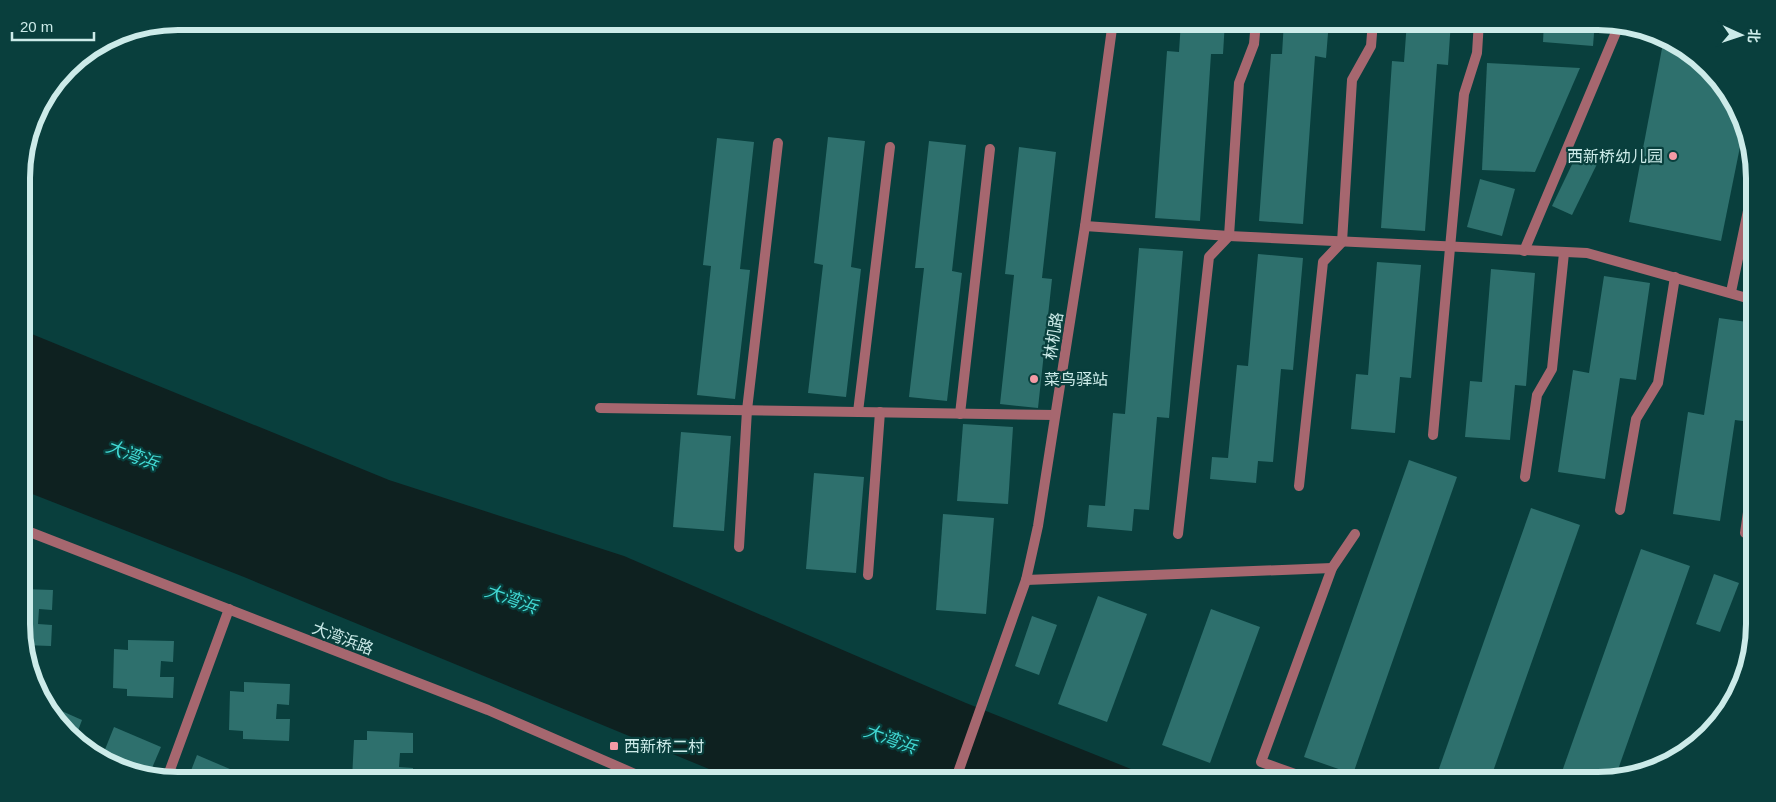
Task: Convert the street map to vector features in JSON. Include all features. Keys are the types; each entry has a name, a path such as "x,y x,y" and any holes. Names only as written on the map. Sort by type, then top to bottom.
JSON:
{"street":[{"name":"林机路","path":"958,772 1026,580 1038,526 1085,226 1112,30"},
{"path":"1178,534 1209,257 1229,236 1239,83 1254,44 1255,30"},
{"path":"1299,486 1323,262 1342,242 1352,80 1372,46 1373,30"},
{"path":"1433,435 1464,94 1477,53 1479,30"},
{"path":"1524,251 1617,31"},
{"path":"739,547 747,410 778,143"},
{"path":"858,412 890,147"},
{"path":"960,414 990,149"},
{"path":"1731,292 1746,220"},
{"path":"1085,226 1229,236 1587,254 1746,297"},
{"path":"1525,477 1537,395 1552,369 1564,253"},
{"path":"1620,510 1636,419 1658,383 1675,277"},
{"path":"600,408 1055,415"},
{"path":"868,575 880,412"},
{"path":"1745,533 1746,526"},
{"name":"大湾浜路","path":"30,532 488,710 630,772"},
{"path":"1289,772 1261,762 1332,568 1355,534"},
{"path":"1026,580 1332,568"},
{"path":"169,772 229,610"}],"water":[{"name":"大湾浜","path":"30,333 389,480 624,556 966,703 1138,772 716,772 244,577 30,493"}],"building":[{"path":"1180,30 1224,30 1223,54 1211,54 1200,221 1155,218 1167,51 1179,52"},
{"path":"1283,30 1328,30 1326,58 1315,56 1303,224 1259,221 1271,54 1282,54"},
{"path":"1406,30 1450,30 1448,65 1437,64 1425,231 1381,228 1392,61 1404,62"},
{"path":"1544,30 1594,30 1593,46 1543,42"},
{"path":"1663,45 1703,73 1726,104 1741,141 1721,241 1629,222"},
{"path":"1487,63 1580,68 1535,172 1482,170"},
{"path":"828,137 865,141 851,267 861,269 846,397 808,393 823,265 814,263"},
{"path":"717,138 754,142 740,269 750,270 735,399 697,395 711,266 703,265"},
{"path":"929,141 966,145 952,271 962,273 947,401 909,397 924,268 915,268"},
{"path":"1019,147 1056,152 1042,278 1052,279 1038,408 1000,404 1014,275 1005,274"},
{"path":"1577,154 1597,164 1572,215 1552,206"},
{"path":"1480,179 1515,189 1502,236 1467,227"},
{"path":"1139,248 1183,251 1169,418 1157,417 1149,510 1134,509 1132,531 1087,527 1089,505 1105,506 1113,413 1125,414"},
{"path":"1258,254 1303,258 1293,370 1281,369 1273,462 1258,461 1256,483 1210,479 1212,457 1228,458 1237,365 1248,366"},
{"path":"1377,262 1421,265 1411,378 1400,377 1395,433 1351,429 1356,374 1368,375"},
{"path":"1491,269 1535,273 1526,386 1515,385 1510,440 1465,437 1470,381 1482,382"},
{"path":"1604,276 1650,283 1636,380 1620,378 1605,479 1558,472 1573,370 1589,373"},
{"path":"1719,318 1746,322 1746,421 1735,420 1720,521 1673,514 1688,412 1704,415"},
{"path":"963,424 1013,427 1008,504 957,501"},
{"path":"681,432 731,436 724,531 673,527"},
{"path":"1409,460 1457,477 1354,772 1347,772 1304,757"},
{"path":"814,473 864,477 856,573 806,569"},
{"path":"1531,508 1580,525 1493,772 1438,772"},
{"path":"943,514 994,518 986,614 936,610"},
{"path":"1641,549 1690,566 1618,770 1562,772"},
{"path":"1714,574 1739,583 1720,632 1696,624"},
{"path":"30,589 53,590 52,610 39,609 38,624 52,625 51,646 31,645"},
{"path":"1098,596 1147,614 1107,722 1058,704"},
{"path":"1211,609 1260,627 1210,763 1162,745"},
{"path":"1032,616 1057,625 1039,675 1015,666"},
{"path":"128,640 174,641 173,662 161,661 160,677 174,677 173,698 127,696 127,689 113,688 114,649 128,650"},
{"path":"244,682 290,684 289,705 277,704 276,719 290,719 289,741 243,739 243,731 229,730 230,691 244,692"},
{"path":"58,709 82,720 77,732"},
{"path":"114,727 161,747 151,769 122,761 104,752"},
{"path":"367,731 413,733 413,753 400,753 399,767 413,768 413,772 352,772 354,740 367,740"},
{"path":"197,755 237,772 190,772"}],"place":[{"name":"西新桥幼儿园","path":"1673,156"},
{"name":"菜鸟驿站","path":"1034,379"},
{"name":"西新桥二村","path":"614,746"}]}
